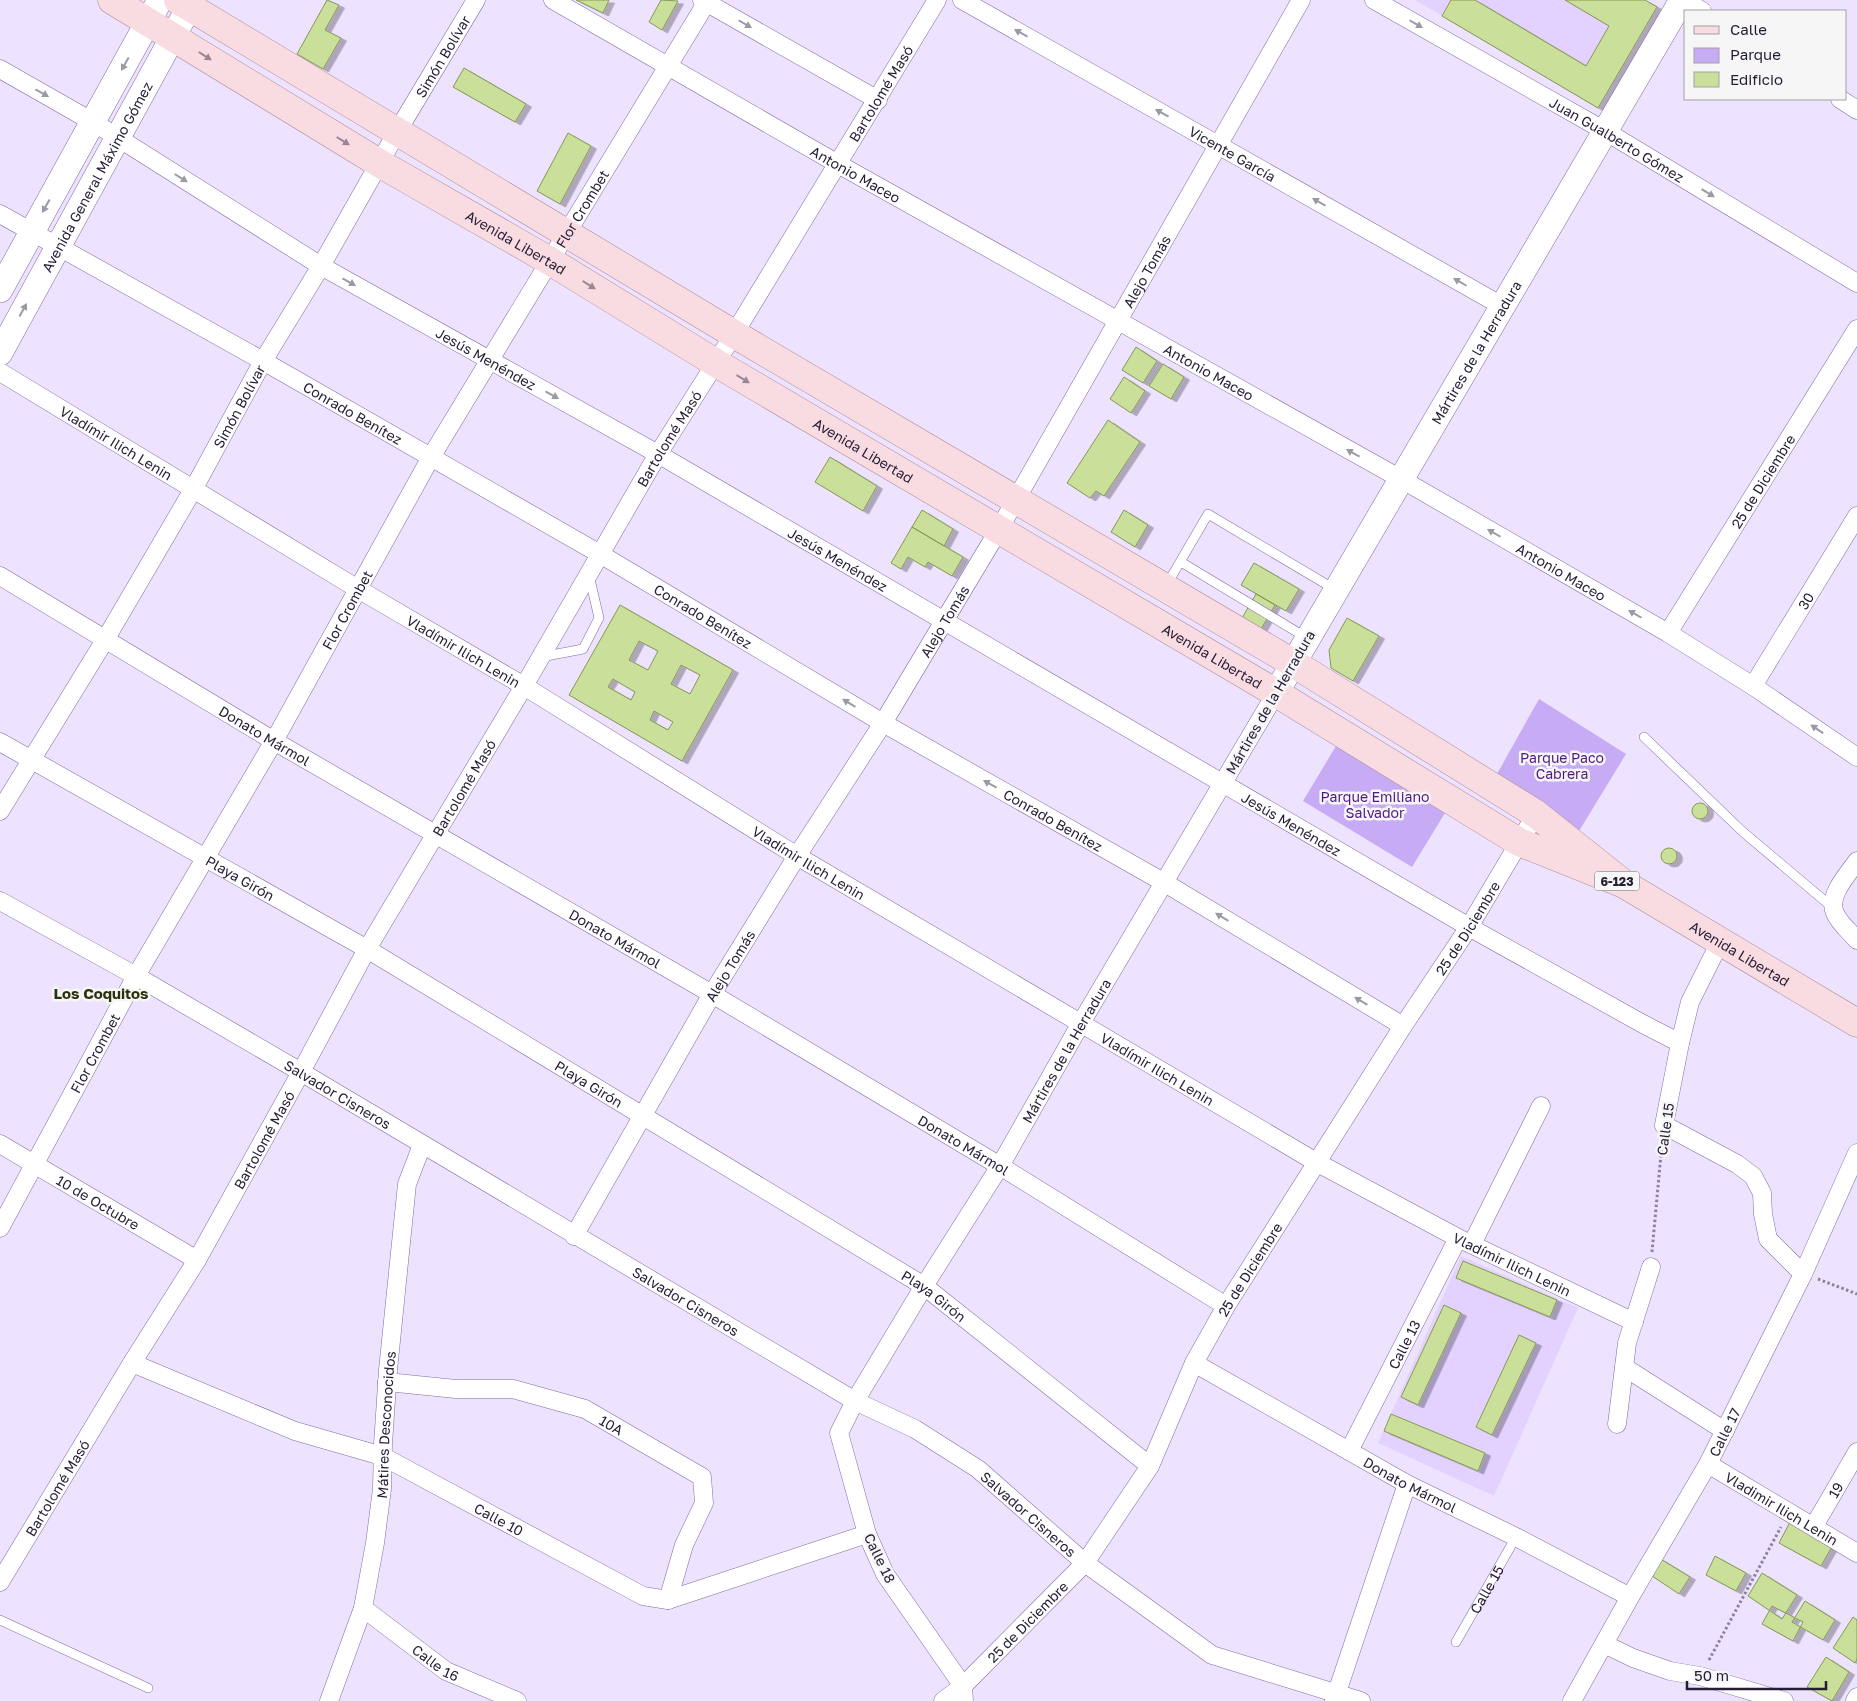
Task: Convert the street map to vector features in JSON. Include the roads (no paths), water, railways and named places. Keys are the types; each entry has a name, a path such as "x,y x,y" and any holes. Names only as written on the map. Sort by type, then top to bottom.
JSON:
{"main road":[{"name":"Avenida Libertad","path":"112,0 154,11 172,36 379,163 550,261 716,363 998,531 1276,693 1520,842 1624,884"},
{"name":"Avenida Libertad","path":"187,2 398,132 734,334 1293,663 1536,814 1624,884 1856,1020"}],"street":[{"name":"Simón Bolívar","path":"0,811 105,640 194,488 263,361 321,266 379,163 476,0"},
{"name":"Antonio Maceo","path":"553,0 838,164 1401,480 1668,634 1753,686 1857,757"},
{"name":"Bartolomé Masó","path":"0,1582 132,1362 197,1260 367,949 524,686 658,454 878,100 937,0"},
{"name":"Vicente García","path":"962,0 1502,306"},
{"name":"Alejo Tomás","path":"574,1236 712,994 796,856 883,723 945,622 1016,501 1300,0"},
{"name":"Juan Gualberto Gómez","path":"1374,0 1605,131 1857,283"},
{"path":"1683,0 1700,10"},
{"name":"Mártires de la Herradura","path":"855,1401 924,1286 1000,1166 1081,1023 1683,0"},
{"name":"Flor Crombet","path":"0,1228 136,976 274,741 431,457 491,361 706,1"},
{"path":"706,1 878,100"},
{"name":"Avenida General Máximo Gómez","path":"0,353 172,36 187,2"},
{"name":"Avenida General Máximo Gómez","path":"0,290 154,11"},
{"name":"Jesús Menéndez","path":"0,69 93,122 321,266 658,454 1469,926 1680,1043"},
{"path":"1842,100 1857,110"},
{"name":"Conrado Benítez","path":"0,214 263,361 600,554 883,723 1165,883 1403,1026"},
{"path":"1827,265 1857,270"},
{"name":"25 de Diciembre","path":"1668,634 1857,329"},
{"name":"Vladímir Ilich Lenin","path":"0,372 358,589 524,686 796,856 1316,1162 1465,1241 1634,1322"},
{"name":"30","path":"1753,686 1857,516"},
{"name":"Donato Mármol","path":"0,576 274,741 712,994 1000,1166 1226,1306"},
{"name":"Playa Girón","path":"0,742 367,949 924,1286 1150,1466"},
{"name":"25 de Diciembre","path":"943,1701 964,1694 1085,1563 1150,1466 1194,1363 1226,1306 1316,1162 1469,926 1536,814"},
{"path":"1857,861 1834,896 1832,907 1836,915 1857,940"},
{"name":"Salvador Cisneros","path":"0,901 136,976 301,1072 574,1236 855,1401 915,1429 978,1469 1085,1563 1212,1655 1335,1697 1361,1701"},
{"name":"Calle 15","path":"1720,942 1690,1002 1664,1125 1737,1164 1753,1176 1762,1193 1763,1214 1768,1239 1803,1274"},
{"name":"Calle 13","path":"1349,1451 1541,1106"},
{"name":"10 de Octubre","path":"0,1144 197,1260"},
{"name":"Mátires Desconocidos","path":"330,1701 363,1608 382,1489 382,1456 387,1382 407,1184 422,1145"},
{"name":"Calle 17","path":"1572,1701 1708,1464 1803,1274 1854,1165"},
{"path":"1617,1424 1627,1343 1651,1267"},
{"name":"Calle 10","path":"132,1362 295,1431 382,1456 642,1596 668,1600 867,1534"},
{"name":"Donato Mármol","path":"1194,1363 1407,1484 1516,1537 1630,1597"},
{"path":"1624,1368 1725,1431"},
{"name":"10A","path":"387,1382 456,1389 513,1389 585,1409 702,1477 704,1503 684,1545 668,1600"},
{"name":"Calle 18","path":"855,1401 839,1433 867,1534 885,1574 964,1694"},
{"name":"19","path":"1814,1526 1857,1452"},
{"name":"Vladimir Ilich Lenin","path":"1708,1464 1790,1511 1857,1553"},
{"path":"1335,1697 1407,1484"},
{"name":"Calle 16","path":"363,1608 446,1671 506,1699"},
{"path":"1604,1644 1633,1658 1670,1671 1700,1676 1784,1701"},
{"path":"1855,1701 1857,1697"}],"lane":[{"path":"1165,588 1208,514 1336,590"},
{"path":"1181,562 1308,638"},
{"path":"541,657 583,650 599,618 588,574"},
{"path":"1644,737 1743,832 1832,907"},
{"name":"Calle 15","path":"1456,1642 1516,1537"},
{"path":"0,1620 148,1688"}],"district":[{"name":"Los Coquitos","path":"101,993"}],"park label":[{"name":"Parque Paco Cabrera","path":"1562,766"},
{"name":"Parque Emiliano Salvador","path":"1375,804"}]}
